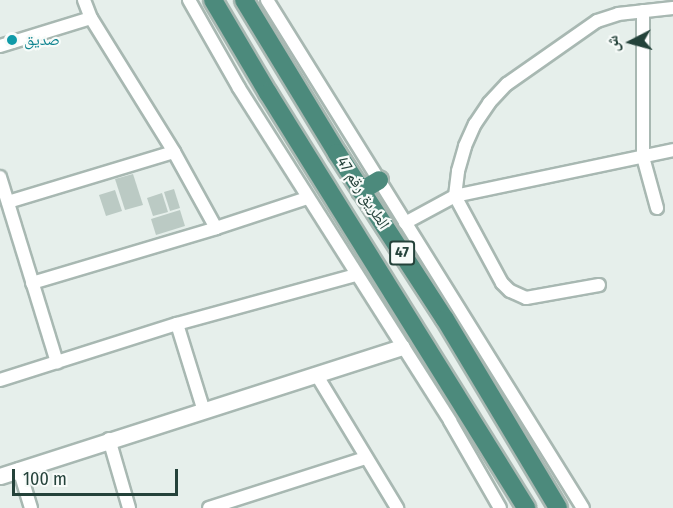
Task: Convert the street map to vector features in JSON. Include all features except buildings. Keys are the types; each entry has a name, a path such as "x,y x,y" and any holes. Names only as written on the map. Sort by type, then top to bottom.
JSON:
{"highway":[{"name":"الطريق رقم 47","path":"213,0 268,93 526,508"},
{"name":"الطريق رقم 47","path":"244,0 362,191 445,319 558,508"},
{"path":"362,191 379,180"}],"street":[{"path":"84,0 91,18 174,152 216,228"},
{"path":"189,0 307,198 450,421 500,508"},
{"path":"267,0 583,508"},
{"path":"599,285 534,297 517,296 502,283 455,196 465,146 489,103 507,84 597,21 618,14 673,8"},
{"path":"643,11 643,157 657,208"},
{"path":"0,46 91,18"},
{"path":"405,223 455,196 673,150"},
{"path":"8,202 174,152"},
{"path":"0,177 57,362"},
{"path":"32,283 307,198"},
{"path":"0,380 177,324 356,275"},
{"path":"177,324 204,411"},
{"path":"0,476 109,439 402,347"},
{"path":"316,374 397,508"},
{"path":"109,439 129,508"},
{"path":"209,508 366,458"},
{"path":"18,470 31,508"}],"place":[{"name":"صديق","path":"12,40"}]}
